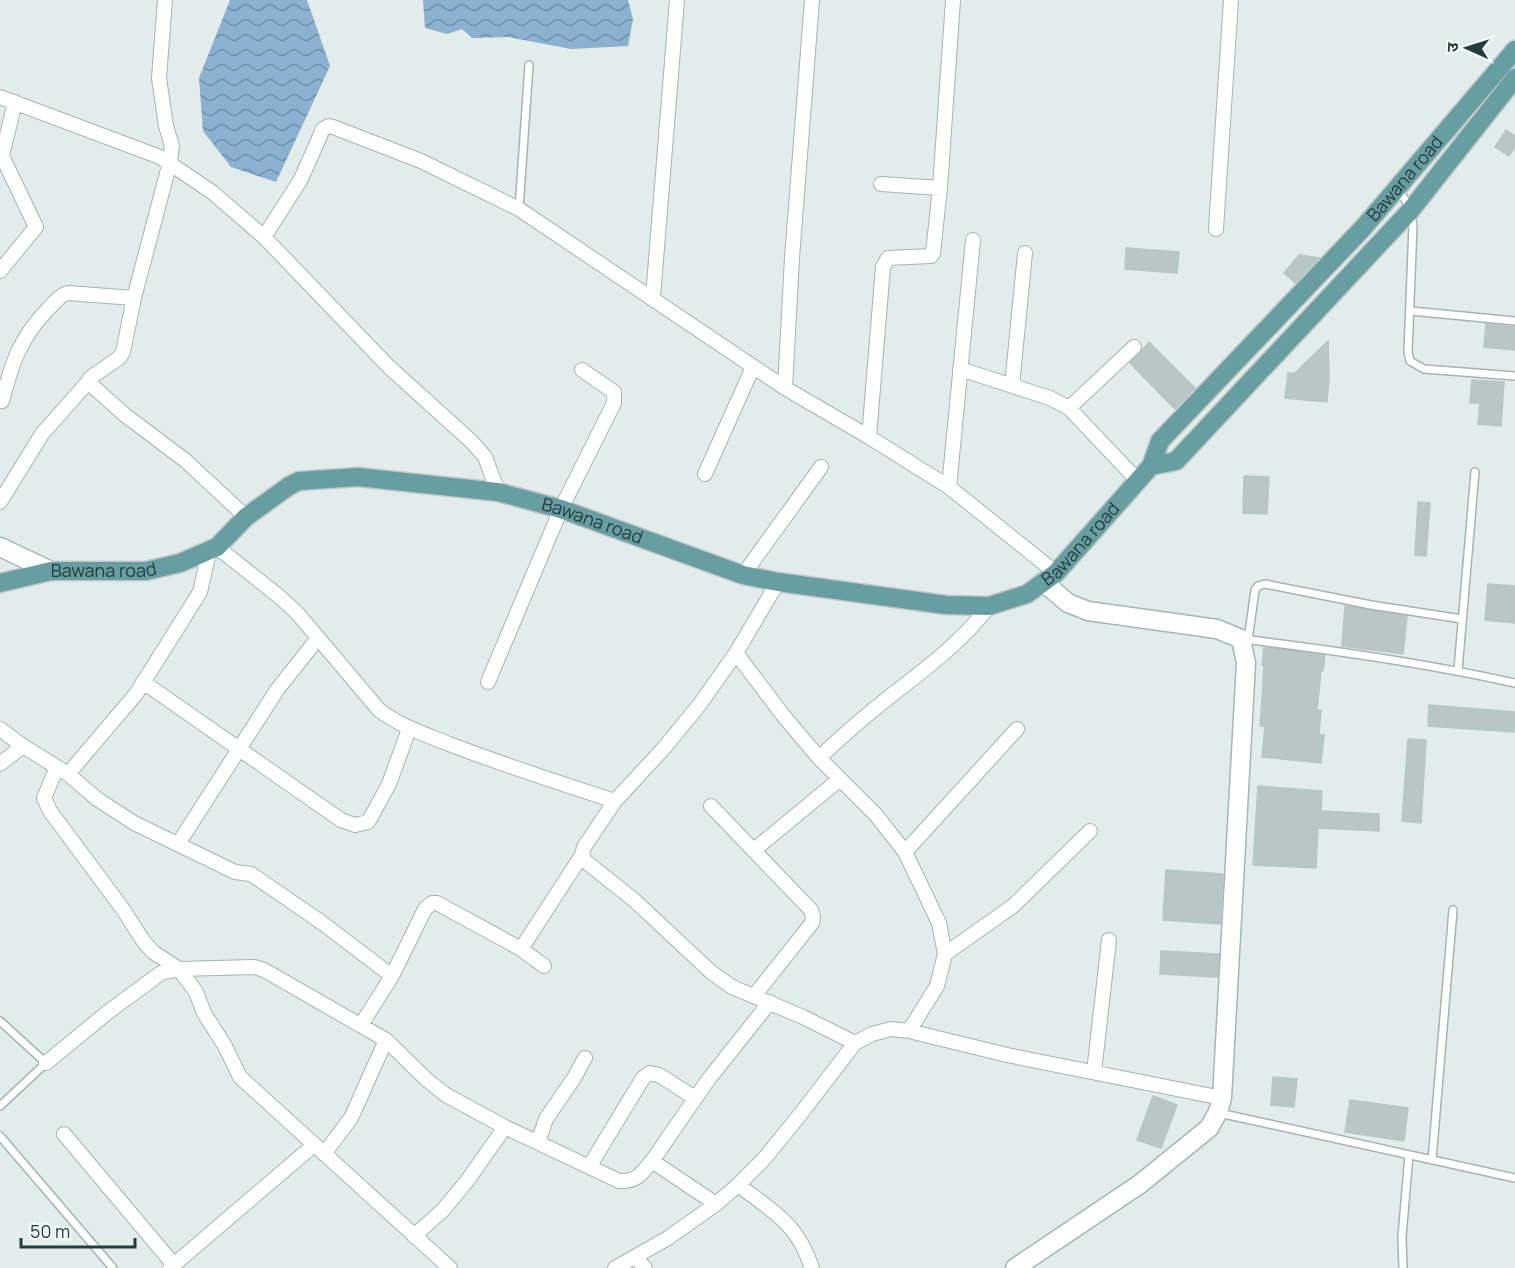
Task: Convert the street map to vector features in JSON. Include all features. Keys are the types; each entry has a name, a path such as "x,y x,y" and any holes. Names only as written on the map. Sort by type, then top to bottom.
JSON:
{"main road":[{"name":"Bawana road","path":"0,584 51,571 146,571 180,563 213,549 246,517 298,481 329,477 358,477 498,492 561,509 743,575 778,582 946,605 989,606 1027,594 1050,578 1139,482 1152,466 1160,441 1362,228 1515,50"},
{"name":"Bawana road","path":"1152,466 1176,460 1410,211 1515,78"},
{"path":"1303,290 1319,308"}],"street":[{"path":"0,502 42,434 90,378 123,352 134,298 170,162 171,146 159,78 165,0"},
{"path":"653,297 677,0"},
{"path":"785,388 792,258 812,0"},
{"path":"869,437 882,267 888,258 931,256 933,253 940,188 953,0"},
{"path":"1216,229 1230,0"},
{"path":"0,97 170,162 212,192 264,237 389,367 472,442 485,457 498,492"},
{"path":"0,271 36,227 2,156 15,102"},
{"path":"264,237 301,179 323,129 329,126 421,161 519,209 653,297 785,388 869,437 949,488 1050,578 1068,603 1088,611 1217,629 1245,639 1246,663 1220,1105 1209,1128 1140,1184 1015,1268"},
{"path":"881,184 940,188"},
{"path":"949,488 973,240"},
{"path":"1012,386 1025,253"},
{"path":"2,401 17,351 34,326 62,295 68,293 134,298"},
{"path":"1069,408 1134,347"},
{"path":"705,474 753,367"},
{"path":"960,369 1050,398 1069,408 1139,482"},
{"path":"488,682 561,509 616,397 609,387 582,370"},
{"path":"88,382 125,415 186,461 246,517"},
{"path":"743,575 821,467"},
{"path":"0,547 51,571"},
{"path":"450,1268 240,1077 225,1046 204,1013 196,992 179,969 153,952 144,942 122,908 50,811 44,798 63,770 136,694 200,592 213,549 282,597 344,666 379,710 409,729 492,761 615,801"},
{"path":"521,949 615,801 664,748 700,704 736,653 778,582"},
{"path":"819,758 852,726 951,649 972,628 989,606"},
{"path":"178,844 277,690 318,638"},
{"path":"736,653 819,758 876,815 905,852 939,923 945,954 937,986 909,1031"},
{"path":"143,682 350,824 360,825 368,822 389,784 409,729"},
{"path":"0,729 63,770 97,799 134,824 235,872 250,874 321,922 392,976"},
{"path":"905,852 1017,729"},
{"path":"0,764 23,746"},
{"path":"754,850 840,779"},
{"path":"711,806 811,910 813,917 812,923 753,996"},
{"path":"945,954 1013,906 1090,831"},
{"path":"582,855 585,861 634,900 711,972 732,987 770,1002 855,1043"},
{"path":"361,1025 392,976 425,909 432,903 437,903 521,949 544,966"},
{"path":"1094,1072 1109,940"},
{"path":"46,1063 108,1012 161,973 179,969 254,967 264,970 386,1040 446,1095 505,1127 589,1167 619,1181 629,1182 640,1176 652,1161 695,1098 770,1002"},
{"path":"615,1268 668,1238 716,1204 738,1185 764,1159 855,1043 872,1034 891,1029 909,1031 1006,1055 1094,1072 1220,1105"},
{"path":"64,1134 172,1266 319,1149 351,1118 386,1040"},
{"path":"538,1142 546,1119 585,1058"},
{"path":"589,1167 643,1078 650,1073 659,1075 695,1098"},
{"path":"414,1236 443,1210 467,1181 505,1127"},
{"path":"652,1161 716,1204"},
{"path":"738,1185 777,1213 796,1232 806,1250 812,1268"},
{"path":"635,1257 645,1268"}],"lane":[{"path":"519,209 530,65"},
{"path":"1397,188 1410,211 1413,225 1408,352 1410,361 1424,369 1515,376"},
{"path":"1411,311 1515,321"},
{"path":"1458,670 1475,472"},
{"path":"1462,619 1362,604 1265,585 1258,586 1254,590 1245,639 1458,670 1515,683"},
{"path":"1432,1160 1453,910"},
{"path":"0,1021 46,1063 0,1106"},
{"path":"1220,1105 1409,1155 1515,1178"},
{"path":"0,1136 113,1268"},
{"path":"1402,1268 1402,1237 1409,1155"}],"water":[{"path":"230,0 307,0 330,66 276,182 231,167 203,131 199,78"},
{"path":"423,0 628,0 633,19 628,46 571,49 508,37 472,38 462,29 447,34 425,28"}],"building":[{"path":"1506,130 1515,136 1515,147 1509,156 1495,147"},
{"path":"1126,248 1179,252 1177,273 1125,269"},
{"path":"1299,255 1319,258 1295,283 1284,273"},
{"path":"1486,324 1515,327 1515,350 1484,347"},
{"path":"1328,341 1327,402 1285,398 1288,373 1295,373"},
{"path":"1149,342 1195,388 1175,409 1130,363"},
{"path":"1472,380 1504,382 1501,426 1478,424 1480,403 1470,403"},
{"path":"1244,476 1269,477 1267,514 1243,513"},
{"path":"1418,502 1430,503 1426,556 1415,555"},
{"path":"1488,584 1515,586 1515,623 1485,620"},
{"path":"1345,606 1407,616 1403,654 1342,646"},
{"path":"1264,647 1325,655 1317,710 1321,710 1319,735 1324,735 1321,763 1262,757 1265,727 1260,726"},
{"path":"1429,705 1515,712 1514,732 1428,726"},
{"path":"1408,739 1426,740 1421,823 1402,821"},
{"path":"1258,786 1322,791 1321,811 1379,814 1379,831 1318,828 1316,868 1253,865"},
{"path":"1166,870 1223,874 1220,924 1163,920"},
{"path":"1161,951 1219,954 1217,977 1160,974"},
{"path":"1273,1077 1297,1079 1294,1107 1271,1105"},
{"path":"1153,1096 1177,1105 1161,1148 1137,1140"},
{"path":"1350,1100 1408,1108 1404,1141 1345,1132"}]}
